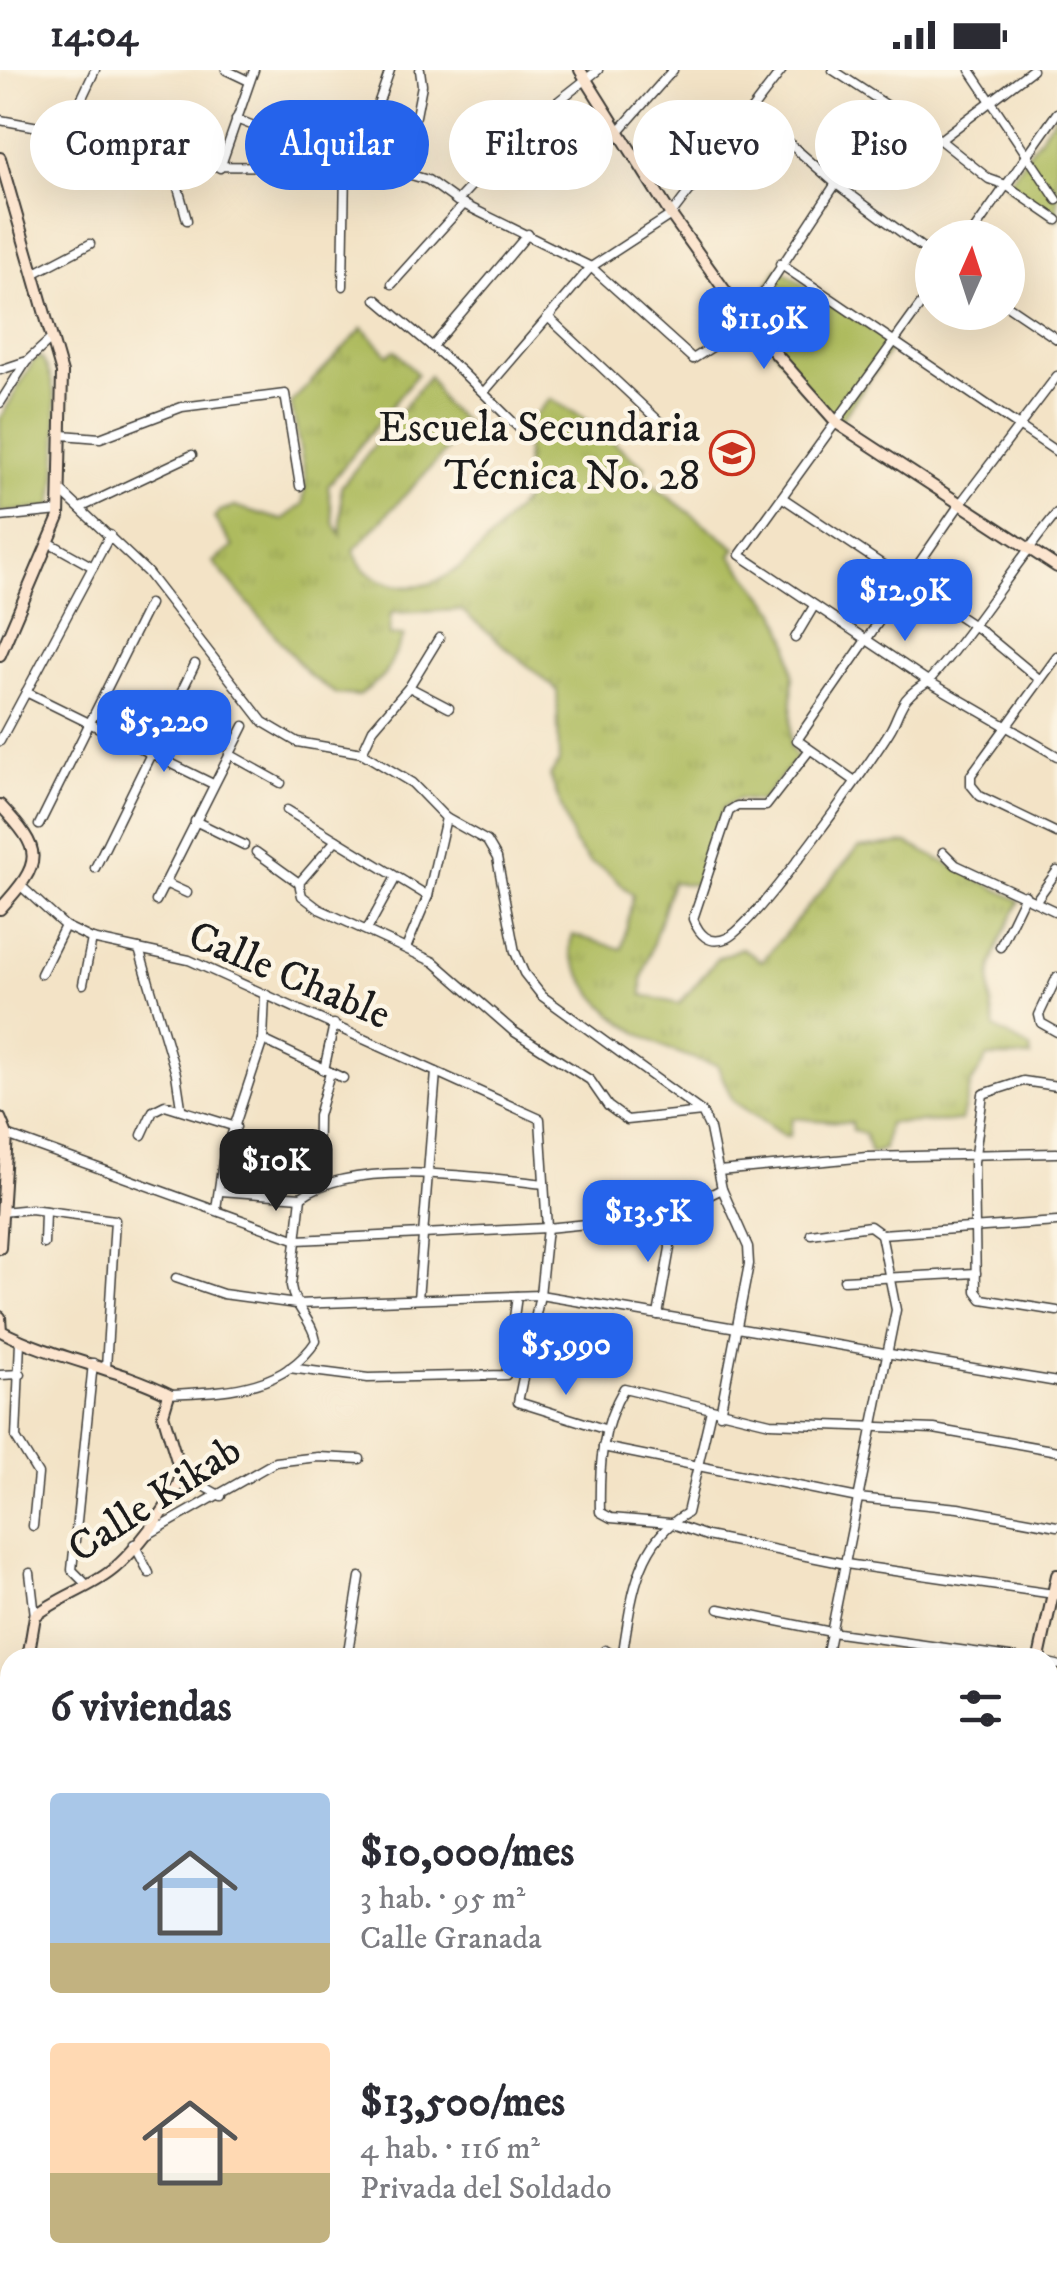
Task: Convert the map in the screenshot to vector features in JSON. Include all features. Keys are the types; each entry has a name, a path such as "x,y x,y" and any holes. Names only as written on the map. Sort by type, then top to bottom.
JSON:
{"street":[{"path":"81,100 95,70"},
{"path":"226,70 249,81"},
{"path":"225,153 254,70"},
{"path":"379,100 390,70"},
{"path":"419,100 420,70"},
{"path":"392,284 528,125 583,75 598,70"},
{"path":"619,130 673,70"},
{"path":"760,100 782,70"},
{"path":"833,70 878,100"},
{"path":"970,70 1057,200"},
{"path":"943,137 1032,70"},
{"path":"583,75 671,216 748,322 838,424 1057,567"},
{"path":"982,220 1057,113"},
{"path":"236,119 245,123"},
{"path":"0,120 30,125"},
{"path":"943,142 989,179 1006,185 1057,220"},
{"path":"795,148 815,165"},
{"path":"0,158 62,373 59,511 50,543 0,656"},
{"path":"429,181 460,203 591,267 693,359 748,322 780,264 830,190"},
{"path":"179,190 188,220"},
{"path":"343,286 345,190"},
{"path":"484,392 591,267 671,216 691,190"},
{"path":"844,190 915,242"},
{"path":"432,347 528,234"},
{"path":"32,274 90,244"},
{"path":"780,264 1057,452"},
{"path":"376,300 484,392 523,432"},
{"path":"915,314 740,556 928,682 1057,756"},
{"path":"548,317 662,424"},
{"path":"1025,317 1057,338"},
{"path":"0,402 26,362 50,340"},
{"path":"0,370 26,362"},
{"path":"855,782 808,752 797,740 904,582 1057,376"},
{"path":"62,435 100,438 182,407 285,394 300,486"},
{"path":"80,508 192,455"},
{"path":"61,491 147,572 262,722 297,742 362,752 412,783 446,818 487,842 497,858 515,952 524,973 542,996 702,1112 717,1146 722,1189 748,1247 748,1280 688,1513 670,1523 648,1551 634,1591 622,1648"},
{"path":"783,498 974,626 1039,680"},
{"path":"0,518 59,511"},
{"path":"808,752 766,806 755,810 737,806 729,811 694,919 703,937 715,942 740,930 762,905 855,782 907,697 928,682 974,626 1057,513"},
{"path":"0,740 110,535"},
{"path":"50,543 92,567"},
{"path":"40,824 150,604"},
{"path":"794,638 814,606"},
{"path":"362,752 373,729 409,687 438,638"},
{"path":"1057,657 972,775 971,785 980,796 1057,834"},
{"path":"95,868 195,664"},
{"path":"409,687 450,708"},
{"path":"26,692 213,784"},
{"path":"156,902 244,726"},
{"path":"229,754 280,782"},
{"path":"0,805 30,837 34,850 21,886 0,909"},
{"path":"287,810 428,896"},
{"path":"408,946 428,896 446,818"},
{"path":"195,821 244,845"},
{"path":"299,882 336,840"},
{"path":"256,852 299,882 302,896 320,909 408,946 434,962 513,1031 590,1080 608,1106 628,1120 702,1112"},
{"path":"942,852 956,864 1037,899 1057,912"},
{"path":"1037,899 1057,871"},
{"path":"368,928 396,878"},
{"path":"165,883 187,892"},
{"name":"Calle Chable","path":"21,886 65,926 92,940 189,960 540,1119 544,1184"},
{"path":"1000,947 1025,895"},
{"path":"40,974 65,926"},
{"path":"83,984 92,940"},
{"path":"140,950 176,1074 181,1106"},
{"path":"1057,977 1039,1015 1041,1022 1057,1032"},
{"path":"216,1209 223,1161 262,1040 265,994"},
{"path":"317,1185 318,1131 334,1024"},
{"path":"262,1040 343,1078"},
{"path":"418,1299 436,1072"},
{"path":"1057,1086 1023,1082 983,1094 975,1155 976,1291 982,1299 1057,1310"},
{"path":"142,1135 153,1111 165,1104 181,1106 236,1127"},
{"path":"0,1118 7,1135 0,1248"},
{"path":"7,1135 297,1240 547,1228 667,1216 722,1189"},
{"path":"719,1171 868,1156 1057,1153"},
{"path":"221,1191 301,1197 317,1185 427,1170 544,1184 547,1228 540,1295 518,1402 604,1429"},
{"path":"0,1317 2,1331 20,1340 93,1362 169,1394 242,1389 276,1376 316,1341 313,1327 296,1304 291,1286 301,1197"},
{"path":"1,1212 45,1211 115,1220 106,1368"},
{"path":"44,1244 45,1211"},
{"path":"658,1315 670,1248 667,1216"},
{"path":"811,1234 870,1226 881,1234 1057,1222"},
{"path":"828,1648 896,1310 881,1234"},
{"path":"844,1280 891,1281 976,1273"},
{"path":"176,1278 223,1294 296,1304 344,1306 540,1295 1057,1382"},
{"path":"289,1368 368,1378 506,1374 516,1296"},
{"path":"20,1340 16,1438 38,1474 33,1526"},
{"path":"87,1585 72,1570 93,1362"},
{"path":"0,1375 21,1374"},
{"path":"1054,1594 846,1564 707,1536 670,1523 612,1518 600,1512 604,1429 624,1388 770,1422 934,1429 1057,1451"},
{"path":"169,1394 163,1414 182,1474 221,1496"},
{"path":"603,1447 858,1498 958,1508 1057,1526"},
{"name":"Calle Kikab","path":"36,1616 55,1600 112,1570 136,1542 275,1462 318,1457 360,1459"},
{"path":"149,1573 136,1542 164,1508 182,1474"},
{"path":"30,1573 36,1616 30,1648"},
{"path":"1042,1648 1057,1575"},
{"path":"349,1648 360,1578"},
{"path":"622,1587 634,1591"},
{"path":"719,1609 832,1632 946,1648"}],"green space":[{"path":"1057,113 1057,220 1006,185"},
{"path":"778,268 894,344 838,424 748,320"},
{"path":"363,328 388,355 395,350 417,374 328,486 334,523 341,535 341,487 429,376 444,404 469,426 354,550 369,573 407,587 427,585 464,564 481,549 525,500 527,423 550,399 580,416 645,467 641,476 736,548 731,556 777,612 789,644 793,675 790,747 797,758 761,801 738,799 724,807 695,885 672,882 642,979 642,995 679,1004 718,958 741,948 762,961 858,848 907,843 1020,901 997,949 990,990 995,1028 1030,1048 1031,1057 988,1057 971,1084 961,1121 888,1123 884,1149 871,1154 865,1134 853,1131 852,1123 792,1118 790,1136 784,1136 733,1101 717,1065 656,1043 619,1020 590,989 572,958 570,945 573,935 622,949 633,895 603,868 589,862 574,843 550,776 559,762 557,690 461,610 391,613 389,635 404,636 384,676 359,696 336,694 310,676 213,562 233,547 214,518 219,511 234,506 282,520 303,504 306,479 291,403"},
{"path":"41,357 56,408 52,507 0,513 0,419 34,360"}],"place":[{"name":"Escuela Secundaria Técnica No. 28","path":"732,453"}]}
